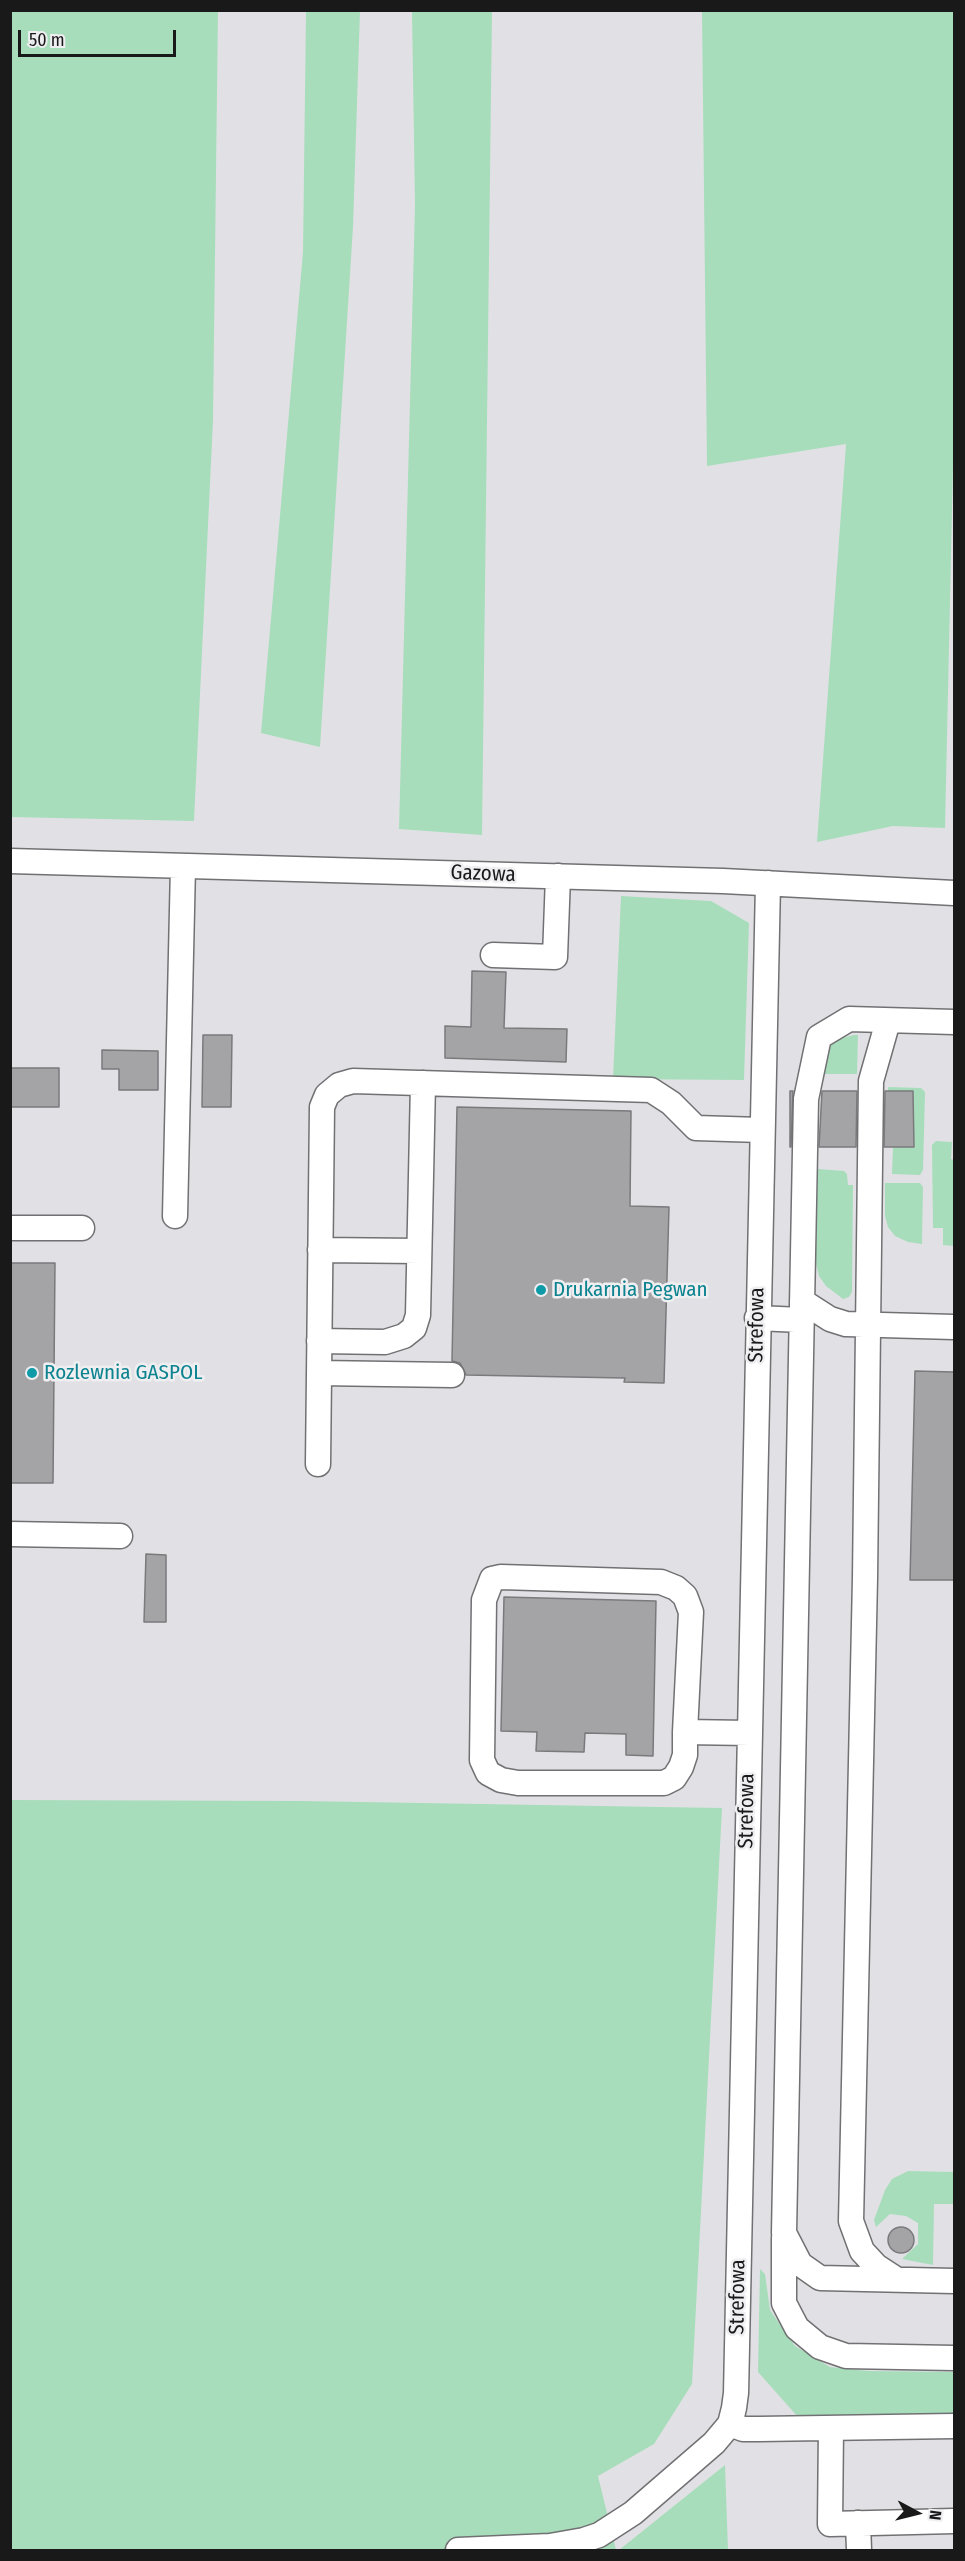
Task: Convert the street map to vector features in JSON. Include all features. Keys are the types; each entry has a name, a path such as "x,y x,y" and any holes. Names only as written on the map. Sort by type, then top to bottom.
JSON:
{"street":[{"name":"Gazowa","path":"10,861 768,883 954,893"},
{"path":"175,1216 183,866"},
{"path":"493,955 555,957 558,876"},
{"name":"Strefowa","path":"730,2424 736,2393 768,883"},
{"path":"950,1018 888,1021 849,1019 819,1038 806,1099 784,2303 797,2328 820,2347 846,2356 954,2358"},
{"path":"888,1021 871,1081 869,1325 851,2221 862,2251 876,2266 896,2279"},
{"path":"318,1464 322,1107 327,1095 339,1085 353,1081 651,1090 671,1103 696,1128 761,1130"},
{"path":"319,1341 385,1342 404,1336 414,1328 418,1315 423,1083"},
{"path":"10,1228 82,1228"},
{"path":"320,1250 419,1251"},
{"path":"757,1318 802,1311 846,1324 954,1327"},
{"path":"319,1372 452,1375"},
{"path":"10,1534 120,1536"},
{"path":"501,1577 660,1582 685,1596 691,1612 685,1732 685,1755 681,1767 674,1778 664,1783 518,1783 501,1780 488,1773 482,1760 484,1600 492,1579 501,1577"},
{"path":"685,1732 749,1733"},
{"path":"784,2233 800,2264 820,2277 954,2281"},
{"path":"458,2550 550,2546 599,2535 633,2513 714,2443 730,2424 743,2429 954,2426"},
{"path":"831,2428 830,2524 954,2521"},
{"path":"858,2523 859,2550"}],"green space":[{"path":"11,10 218,11 213,420 194,821 11,817"},
{"path":"306,11 360,11 353,227 320,747 261,733 303,252"},
{"path":"412,11 492,11 482,835 399,829 415,205"},
{"path":"702,11 954,11 954,420 945,828 893,826 817,842 846,444 707,466"},
{"path":"621,896 711,901 749,923 744,1080 613,1079"},
{"path":"858,1035 857,1074 819,1074 827,1048 838,1039"},
{"path":"888,1087 921,1088 925,1092 923,1170 920,1175 892,1174 893,1147 914,1147 913,1091 888,1091"},
{"path":"936,1141 952,1142 954,1246 943,1245 943,1228 933,1228 932,1145"},
{"path":"818,1169 844,1171 847,1174 848,1185 853,1185 852,1292 849,1297 843,1299 826,1286 819,1276 815,1260"},
{"path":"885,1183 920,1183 923,1187 922,1244 908,1242 895,1236 888,1227 885,1216"},
{"path":"11,1800 301,1801 722,1808 692,2384 654,2444 598,2476 616,2550 11,2550"},
{"path":"908,2171 954,2172 954,2204 934,2204 933,2265 902,2259 918,2244 918,2223 906,2216 890,2214 876,2227 874,2220 885,2190 892,2179"},
{"path":"760,2269 765,2274 770,2310 795,2346 830,2367 869,2371 954,2372 954,2413 798,2417 758,2372"},
{"path":"725,2465 728,2550 619,2550"}],"building":[{"path":"472,971 506,972 504,1028 567,1029 566,1062 445,1058 445,1026 471,1027"},
{"path":"203,1035 232,1035 231,1107 202,1107"},
{"path":"102,1050 158,1051 158,1090 119,1090 119,1069 102,1069"},
{"path":"10,1068 59,1068 59,1107 10,1107"},
{"path":"790,1091 793,1091 791,1147 790,1147"},
{"path":"822,1091 857,1091 856,1147 819,1147"},
{"path":"885,1091 913,1091 914,1147 884,1147"},
{"name":"Drukarnia Pegwan","path":"457,1107 631,1111 630,1206 669,1207 664,1383 624,1382 625,1378 466,1375 460,1363 452,1361"},
{"name":"Rozlewnia GASPOL","path":"10,1263 55,1263 53,1483 10,1483"},
{"path":"915,1371 954,1372 954,1580 910,1580"},
{"path":"146,1554 166,1555 166,1622 144,1622"},
{"path":"504,1597 656,1601 653,1756 626,1755 626,1734 585,1733 584,1752 536,1751 537,1732 501,1731"},
{"path":"901,2227 910,2231 914,2240 910,2249 901,2253 892,2249 888,2240 892,2231"}],"place":[{"name":"Drukarnia Pegwan","path":"541,1290"},
{"name":"Rozlewnia GASPOL","path":"32,1373"}]}
